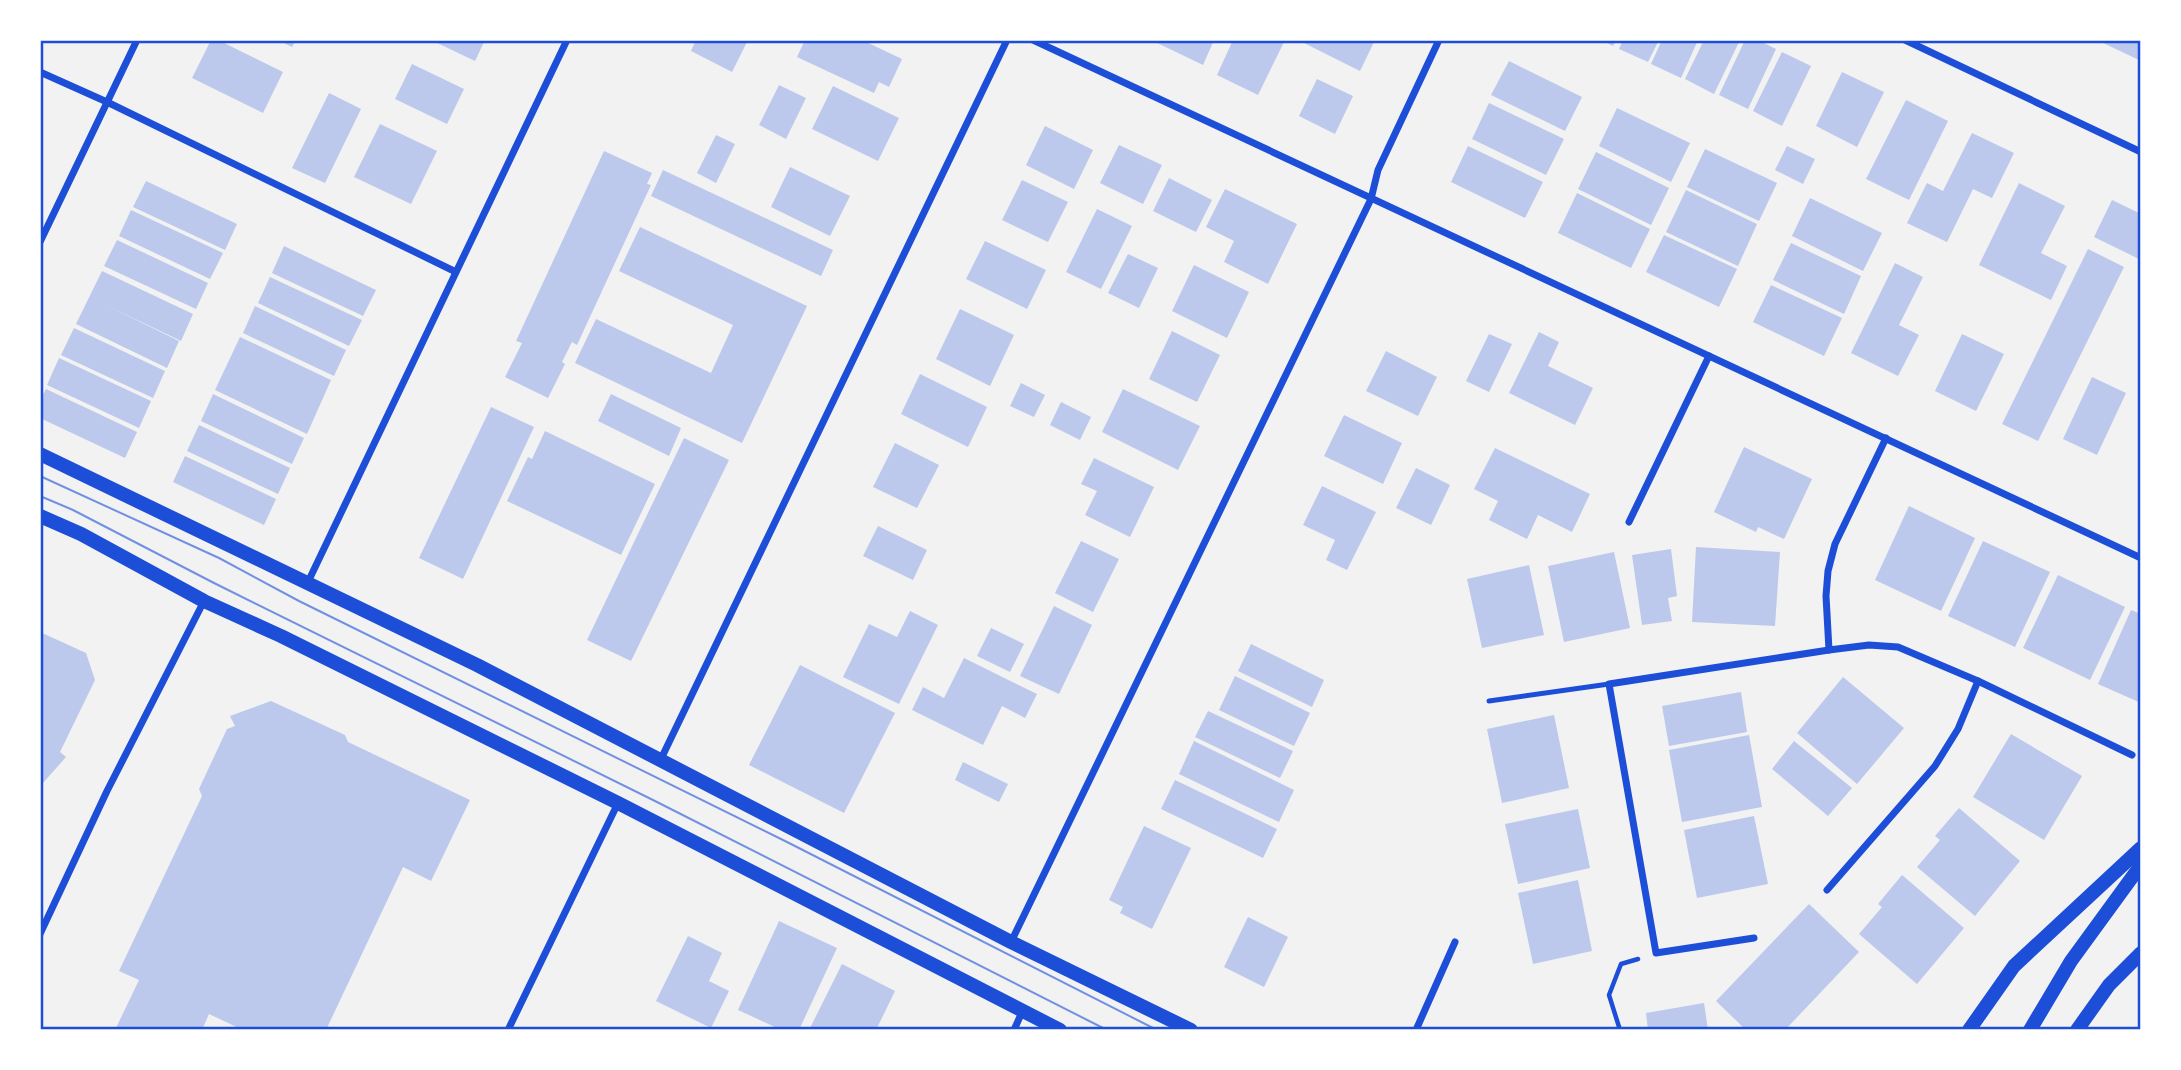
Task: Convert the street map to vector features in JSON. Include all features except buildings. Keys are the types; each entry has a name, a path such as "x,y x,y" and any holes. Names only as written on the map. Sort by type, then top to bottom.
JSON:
{"main road":[{"path":"40,454 477,665 1011,942 1191,1030"},
{"path":"40,516 81,534 204,601 281,636 618,803 1060,1030"},
{"path":"1969,1030 2014,965 2141,848"},
{"path":"2029,1030 2071,961 2141,864"},
{"path":"2077,1030 2109,985 2141,953"}],"street":[{"path":"40,242 137,40"},
{"path":"308,582 566,40"},
{"path":"660,761 1007,40"},
{"path":"1033,40 2141,558"},
{"path":"1011,942 1371,199 1378,170 1439,40"},
{"path":"1905,40 2141,152"},
{"path":"40,72 454,271"},
{"path":"1629,522 1709,356"},
{"path":"1829,650 1826,596 1828,571 1835,544 1886,438"},
{"path":"40,934 107,791 204,601"},
{"path":"1754,938 1656,953 1609,684 1829,650 1869,645 1898,647 1978,681 2132,755"},
{"path":"1827,890 1935,766 1958,729 1978,681"},
{"path":"508,1030 618,803"},
{"path":"1416,1030 1455,942"},
{"path":"1014,1030 1022,1012"}],"lane":[{"path":"1489,701 1609,684"}],"path":[{"path":"1620,1030 1609,995 1620,964 1656,953"}],"tram line":[{"path":"40,476 219,558 299,601 789,843 1157,1030"},
{"path":"40,496 73,510 214,583 653,800 1107,1030"}]}
